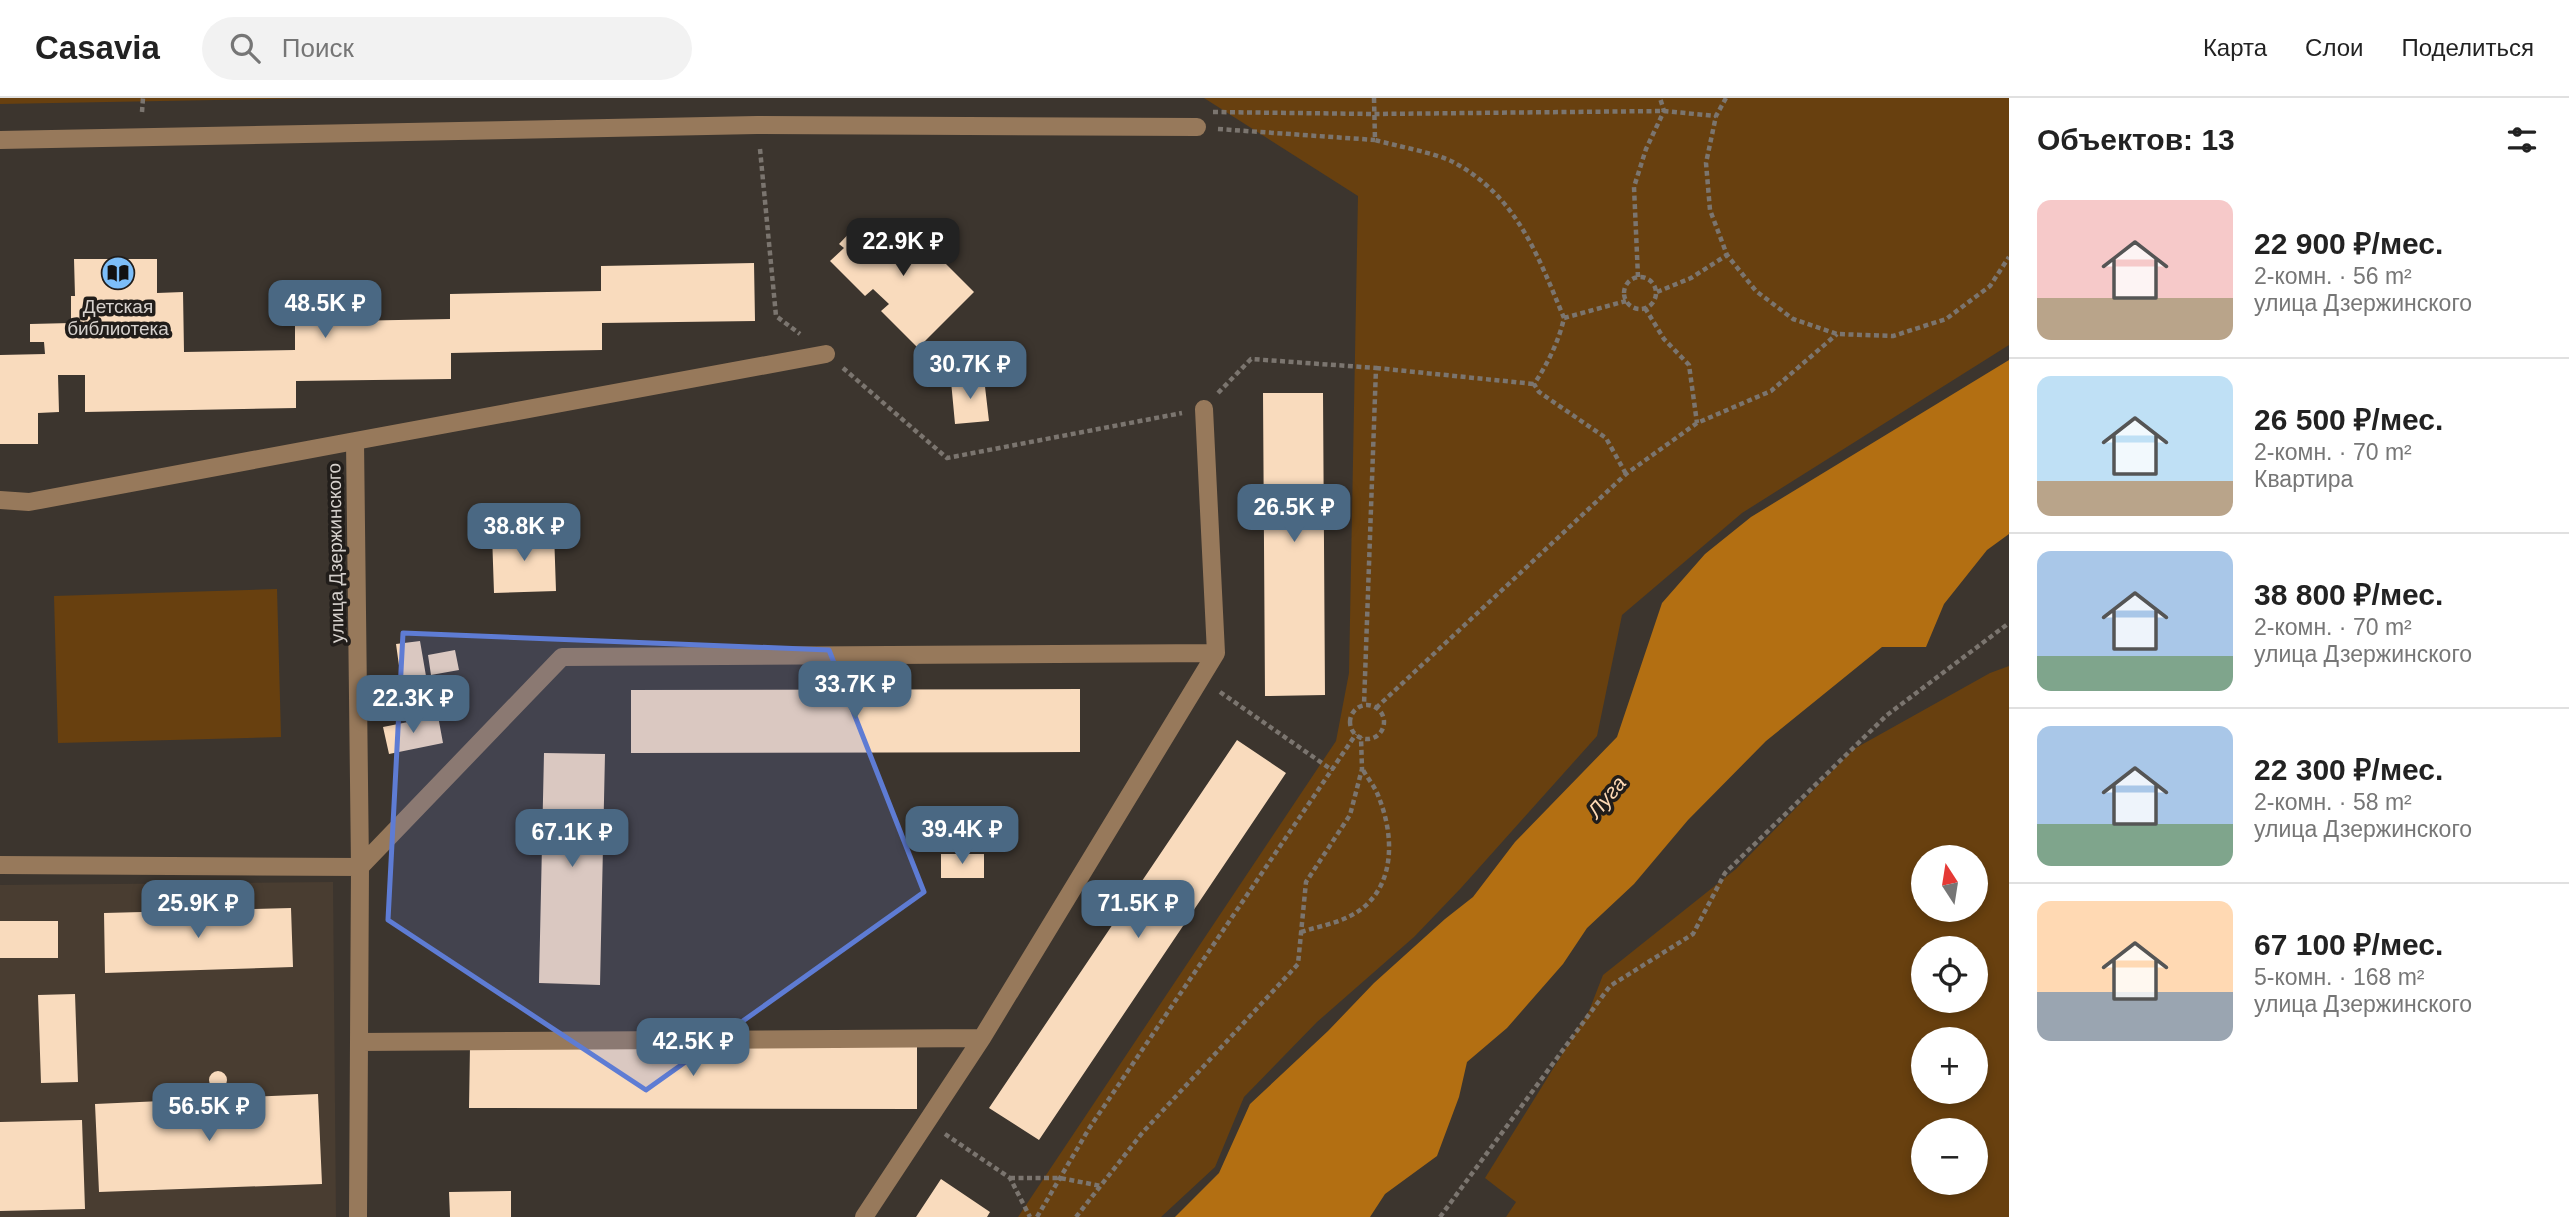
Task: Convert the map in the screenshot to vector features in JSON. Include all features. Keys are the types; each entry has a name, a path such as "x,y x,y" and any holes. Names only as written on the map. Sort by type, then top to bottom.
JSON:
{"street":[{"path":"0,140 757,125 1197,127"},
{"name":"улица Дзержинского","path":"358,1217 360,867 355,441 826,354"},
{"path":"864,1217 982,1038 1216,653 1204,408"},
{"path":"0,500 29,502 355,441"},
{"path":"0,865 360,867 562,657 1216,653"},
{"path":"360,1042 982,1038"}],"path":[{"path":"1374,98 1375,140"},
{"path":"1638,277 1634,187 1646,149 1664,111 1660,98"},
{"path":"1726,98 1716,116 1706,163 1710,210 1727,254 1755,291 1793,318 1837,334 1892,336 1946,319 1990,286 2009,257"},
{"path":"757,125 776,316 826,354 947,458 1204,408 1251,359 1534,384"},
{"path":"1197,127 1375,140 1451,161 1484,183 1514,215 1535,247 1564,318 1541,374 1534,384"},
{"path":"1657,292 1650,281 1638,277 1630,280 1623,294 1626,301 1638,309 1645,308 1653,302 1657,292 1691,278 1727,254"},
{"path":"1564,318 1626,301"},
{"path":"1645,308 1664,339 1689,365 1697,423"},
{"path":"1376,708 1626,474 1697,423 1771,391 1837,334"},
{"path":"1364,705 1376,368"},
{"path":"1534,384 1539,392 1606,438 1626,474"},
{"path":"1440,1217 1610,986 1693,934 1725,873 1887,715 2009,623"},
{"path":"1200,679 1332,770"},
{"path":"1364,705 1376,708 1383,719 1380,732 1369,738 1361,737 1350,727 1353,711 1364,705"},
{"path":"1037,1217 1090,1127 1356,734"},
{"path":"1076,1217 1143,1132 1298,964 1306,882 1350,815 1362,769 1361,737"},
{"path":"1301,932 1349,917 1371,901 1389,865 1390,832 1379,796 1362,769"},
{"path":"927,1122 1010,1178 1030,1217"},
{"path":"1010,1178 1060,1178 1101,1186"}],"highlighted area":[{"path":"403,633 829,650 924,892 646,1090 388,920"}],"shaded area":[{"path":"0,98 320,98 0,104"},
{"path":"1204,98 2009,98 2009,345 1742,513 1622,615 1597,736 1414,937 1317,1022 1244,1097 1215,1167 1161,1217 1018,1217 1336,741 1349,673 1358,196"},
{"path":"277,589 281,737 58,743 54,596"},
{"path":"2009,666 2009,1217 1506,1217 1516,1202 1485,1178 1589,1011 1603,975 1736,869 1854,749 1990,673"},
{"path":"333,882 336,1217 0,1217 0,885"}],"water":[{"name":"Луга","path":"2009,360 2009,534 1987,550 1944,604 1926,647 1882,647 1766,741 1688,820 1634,884 1587,928 1563,964 1507,1028 1467,1062 1459,1097 1437,1156 1385,1194 1370,1217 1175,1217 1219,1173 1250,1104 1328,1031 1374,983 1473,897 1515,842 1617,737 1662,603 1705,554 1751,517"}],"building":[{"path":"873,220 887,234 895,226 904,234 910,228 974,292 918,348 881,311 889,304 873,289 865,296 830,261 844,248 839,244 857,225 862,230"},
{"path":"74,259 157,259 157,293 183,292 184,352 295,350 295,322 450,319 450,294 601,291 601,266 754,263 755,321 602,323 602,350 451,353 451,379 296,381 296,408 85,412 85,375 58,375 59,412 38,413 38,444 0,444 0,355 45,354 44,342 30,342 30,324 71,323 71,296 75,296"},
{"path":"984,378 989,421 955,424 951,381"},
{"path":"1263,393 1323,393 1325,695 1265,696"},
{"path":"554,532 556,591 494,593 492,534"},
{"path":"420,641 426,676 401,680 396,644"},
{"path":"455,650 459,670 431,675 428,655"},
{"path":"1080,689 1080,752 631,753 631,690"},
{"path":"438,716 443,743 389,754 383,727"},
{"path":"1237,740 1286,773 1039,1140 989,1108"},
{"path":"544,753 605,754 600,985 539,983"},
{"path":"941,854 984,854 984,878 941,878"},
{"path":"291,908 293,967 105,973 104,913"},
{"path":"0,921 58,921 58,958 0,958"},
{"path":"75,994 78,1082 41,1083 38,995"},
{"path":"470,1046 917,1047 917,1109 469,1108"},
{"path":"218,1071 224,1074 227,1080 224,1086 218,1089 212,1086 209,1080 212,1074"},
{"path":"318,1094 322,1184 99,1192 95,1104"},
{"path":"82,1120 85,1209 0,1211 0,1122"},
{"path":"941,1179 990,1212 987,1217 916,1217"},
{"path":"511,1191 511,1217 450,1217 449,1192"}],"place":[{"name":"Детская библиотека","path":"118,273"}]}
